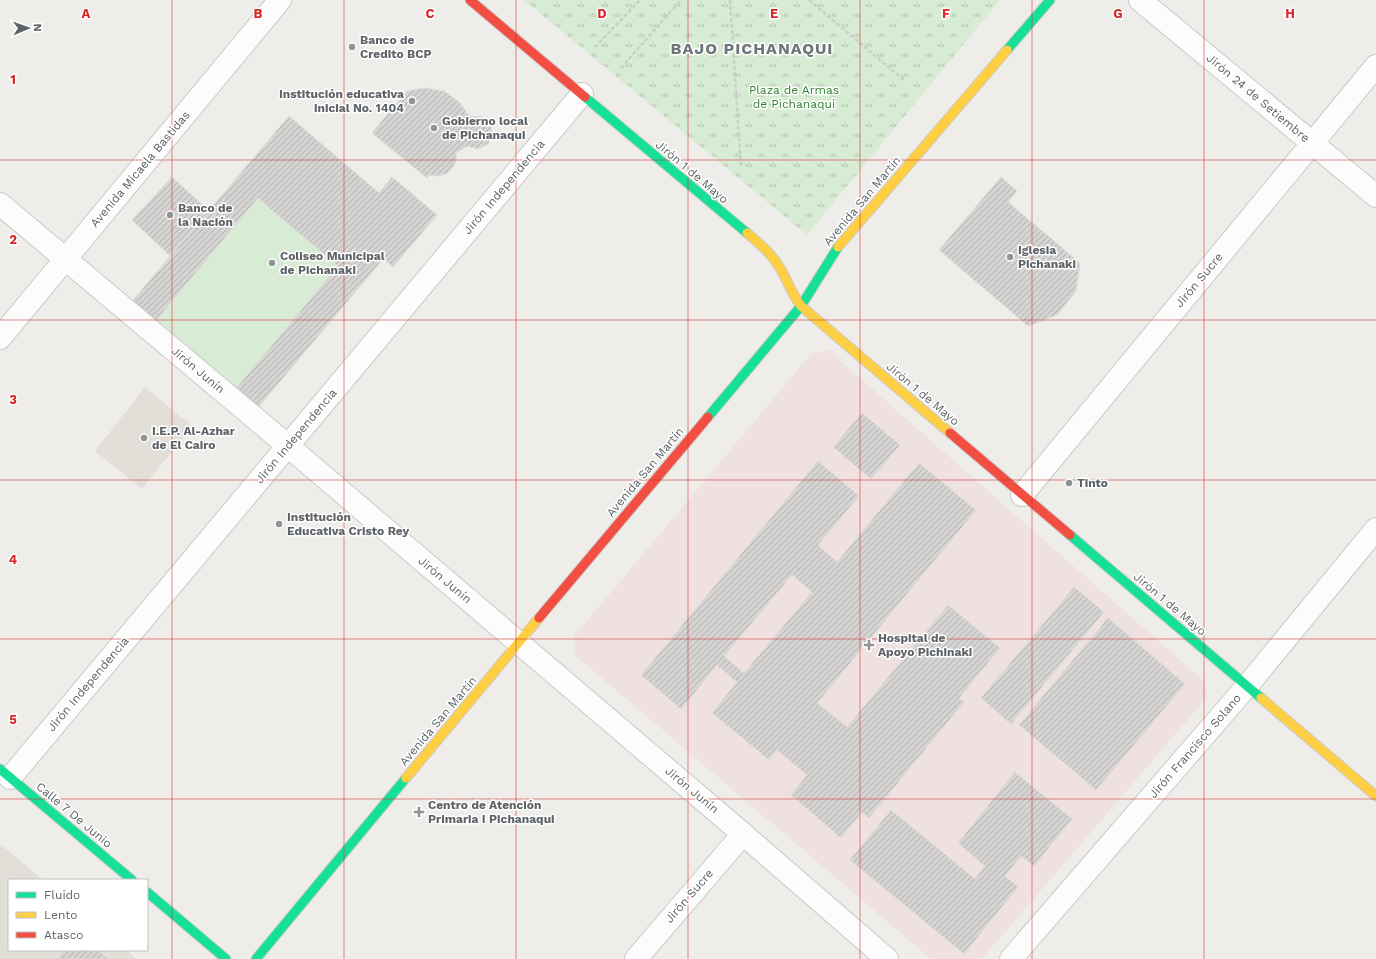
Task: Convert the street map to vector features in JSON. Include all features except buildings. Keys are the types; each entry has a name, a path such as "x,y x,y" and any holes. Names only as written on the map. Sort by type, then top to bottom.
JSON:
{"street":[{"name":"Avenida Micaela Bastidas","path":"0,338 280,0"},
{"name":"Jirón 1 de Mayo","path":"470,0 767,250 782,271 793,296 801,306 1376,796"},
{"name":"Avenida San Martín","path":"256,959 518,642 801,306 833,253 849,233 1050,0"},
{"name":"Jirón 24 de Setiembre","path":"1140,0 1376,196"},
{"name":"Jirón Sucre","path":"1022,495 1376,66"},
{"name":"Jirón Independencia","path":"5,774 288,446 582,94"},
{"name":"Jirón Junín","path":"0,204 288,446 743,834 887,959"},
{"name":"Jirón Francisco Solano","path":"1011,959 1247,686 1376,529"},
{"name":"Calle 7 De Junio","path":"5,774 131,879"},
{"name":"Jirón Sucre","path":"636,959 743,834"},
{"path":"148,893 226,959"}],"path":[{"path":"595,46 640,0"},
{"path":"621,68 681,0"},
{"path":"730,0 741,167"},
{"path":"809,0 905,81"}],"shaded area":[{"name":"Hospital de Apoyo Pichinaki","path":"828,350 1205,682 1207,697 982,959 931,959 575,655 575,635 811,354"},
{"name":"I.E.P. Al-Azhar de El Cairo","path":"145,387 192,426 142,489 95,451"},
{"path":"0,844 42,879 8,879 8,951 127,951 137,959 0,959"}],"green space":[{"name":"Plaza de Armas de Pichanaqui","path":"524,0 1000,0 807,235"},
{"name":"Coliseo Municipal de Pichanaki","path":"289,116 379,193 392,177 437,215 393,267 383,259 256,410 129,305"}],"traffic: fast":[{"path":"1007,50 1050,0"},
{"path":"585,97 747,233"},
{"path":"708,417 801,306 838,247"},
{"path":"1070,535 1261,698"},
{"path":"0,769 131,879"},
{"path":"256,959 406,778"},
{"path":"148,893 226,959"}],"traffic: slow":[{"path":"838,247 1007,50"},
{"path":"747,233 765,249 777,263 801,306 950,433"},
{"path":"406,778 539,618"},
{"path":"1261,698 1376,796"}],"traffic: jam":[{"path":"470,0 585,97"},
{"path":"539,618 708,417"},
{"path":"950,433 1070,535"}],"place":[{"name":"Banco de Credito BCP","path":"352,47"},
{"name":"Institución educativa inicial No. 1404","path":"412,101"},
{"name":"Gobierno local de Pichanaqui","path":"434,128"},
{"name":"Banco de la Nación","path":"170,215"},
{"name":"Iglesia Pichanaki","path":"1010,257"},
{"name":"Coliseo Municipal de Pichanaki","path":"272,263"},
{"name":"I.E.P. Al-Azhar de El Cairo","path":"144,438"},
{"name":"Tinto","path":"1069,483"},
{"name":"Institución Educativa Cristo Rey","path":"279,524"},
{"name":"Hospital de Apoyo Pichinaki","path":"869,645"},
{"name":"Centro de Atención Primaria I Pichanaqui","path":"419,812"}],"district":[{"name":"BAJO PICHANAQUI","path":"752,48"}]}
